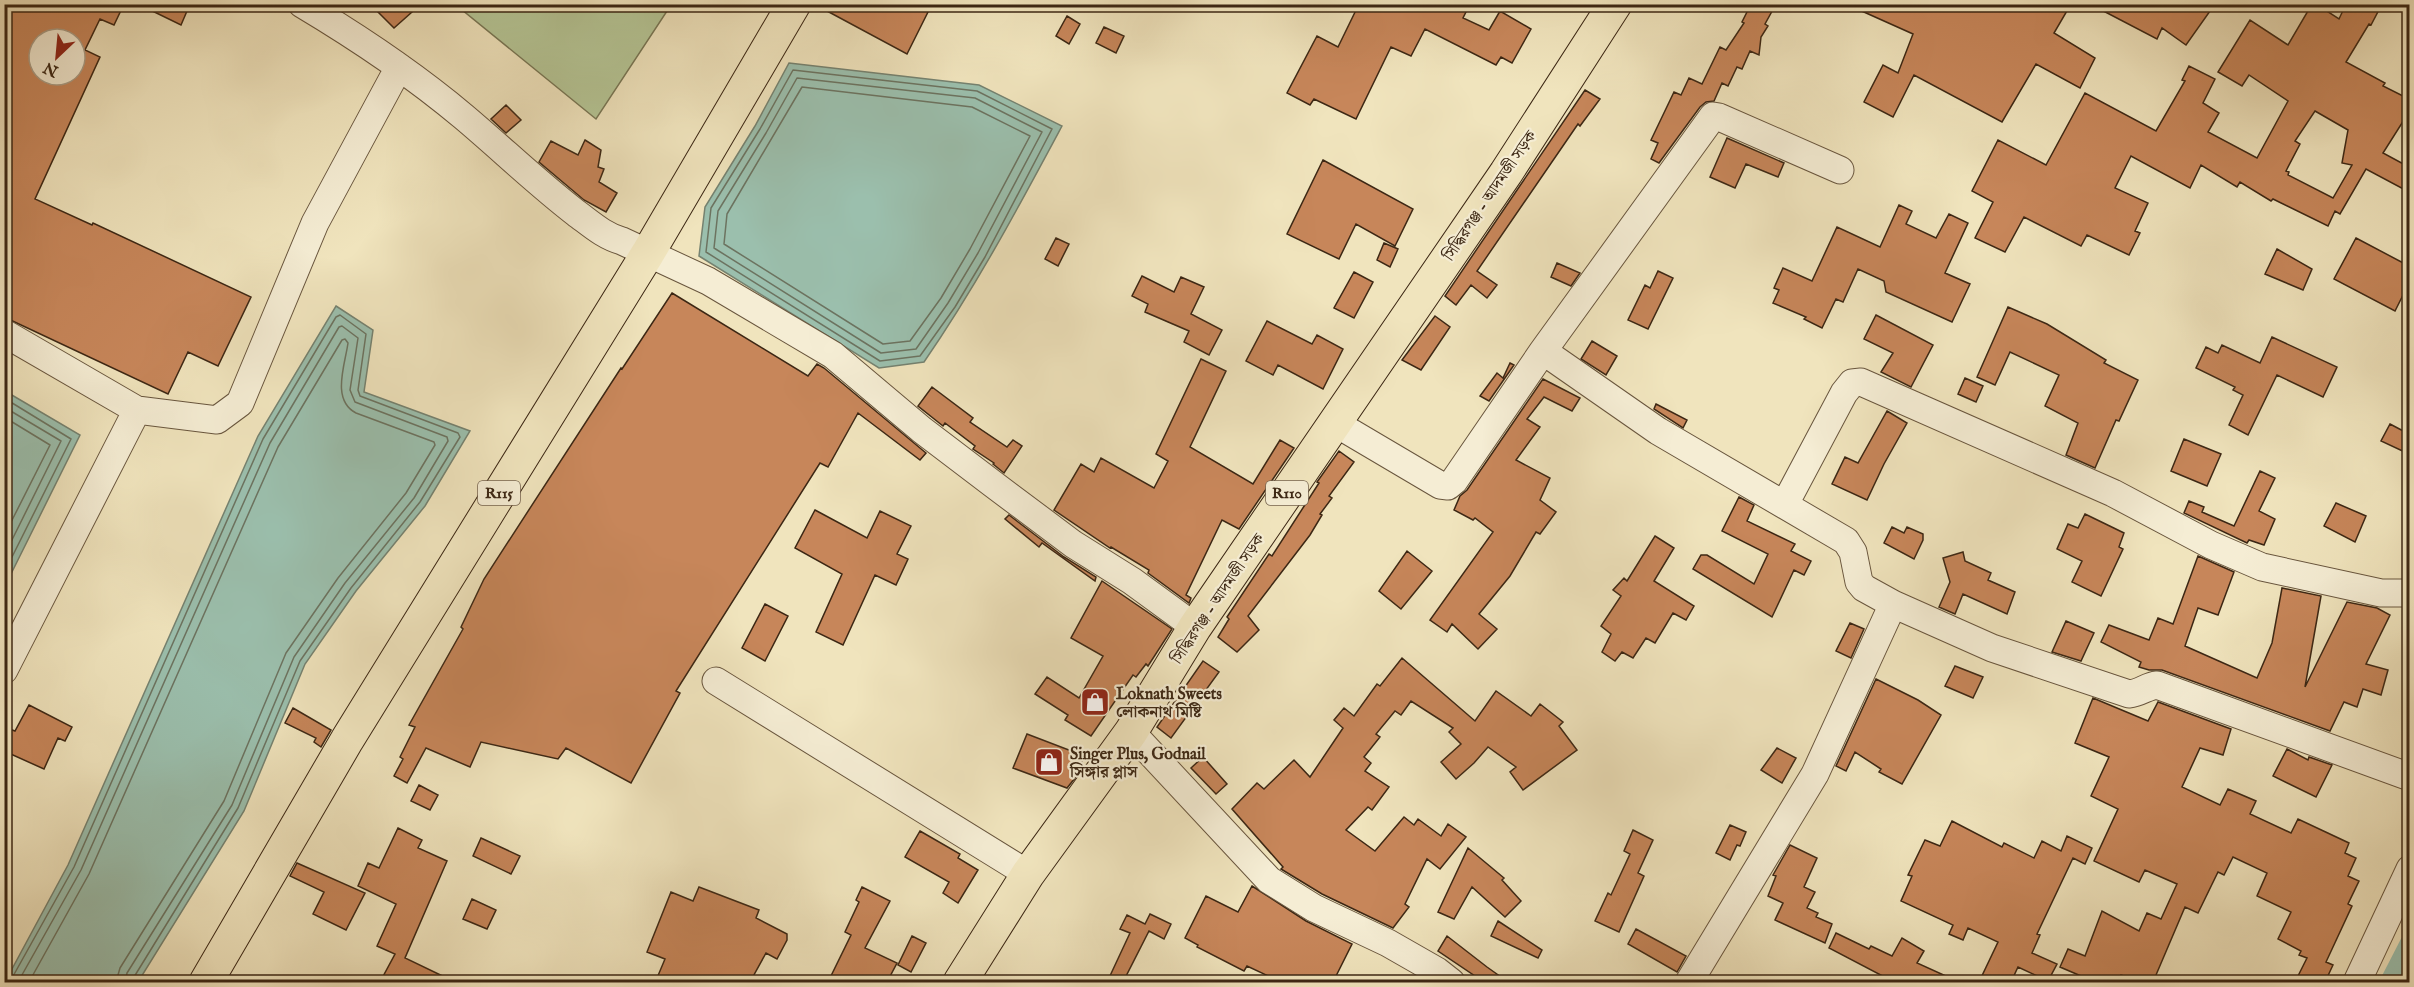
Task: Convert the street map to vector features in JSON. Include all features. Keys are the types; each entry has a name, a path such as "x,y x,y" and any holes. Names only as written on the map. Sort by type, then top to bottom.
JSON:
{"main road":[{"name":"R115","path":"207,982 353,730 648,253 794,4"},
{"name":"সিদ্ধিরগঞ্জ - আদমজী সড়ক","path":"960,982 1028,874 1131,732 1195,627 1506,173 1615,4"}],"street":[{"path":"304,5 363,41 399,67 463,116 547,191 609,237 708,281 833,355 922,430 993,484 1074,544 1132,580 1195,627"},
{"path":"4,333 137,410 217,420 240,403 315,222 399,67"},
{"path":"1335,423 1440,484 1448,486 1454,481 1543,351 1713,117 1719,117 1840,170"},
{"path":"1543,351 1658,431 1846,541 1853,552 1859,582 1864,588 1893,604 2013,655 2129,694 2140,693 2151,686 2157,686 2409,777"},
{"path":"1785,504 1844,393 1852,383 1861,382 2113,493 2211,545 2262,567 2381,593 2409,593"},
{"path":"4,670 137,410"},
{"path":"1689,982 1815,774 1893,604"},
{"path":"716,681 1028,874"},
{"path":"1131,732 1269,880 1314,908 1388,943 1437,971 1450,982"},
{"path":"2357,982 2409,869"}],"shaded area":[{"path":"456,5 671,5 596,119"}],"water":[{"path":"789,63 979,85 1062,126 979,275 924,362 879,368 699,256 705,207 755,126"},
{"path":"336,306 373,330 364,392 470,431 425,506 356,591 305,664 244,811 138,982 5,982 68,865 258,436"},
{"path":"5,391 80,435 5,586"}],"building":[{"path":"8,4 124,4 114,25 100,19 87,46 87,27 27,27 27,87 86,87 35,199 92,225 93,223 251,297 218,366 188,352 168,394 4,317 4,11"},
{"path":"138,4 190,4 181,25"},
{"path":"370,4 421,4 394,28"},
{"path":"814,4 932,4 907,54"},
{"path":"1359,4 1470,4 1463,18 1489,30 1500,11 1531,29 1512,63 1501,57 1496,65 1425,29 1411,56 1391,47 1356,119 1314,99 1310,105 1287,93 1317,36 1338,47"},
{"path":"1751,4 1776,4 1765,24 1768,26 1761,37 1759,55 1750,51 1742,69 1737,67 1728,86 1722,83 1714,101 1706,102 1700,107 1659,163 1651,159 1658,143 1651,140 1674,92 1681,95 1689,78 1702,84 1720,47 1726,50 1744,23 1742,22"},
{"path":"1846,4 2071,4 2054,33 2095,58 2080,88 2036,64 2002,122 1914,75 1893,117 1864,102 1883,65 1898,73 1913,34"},
{"path":"2090,4 2215,4 2186,45 2162,28 2157,39"},
{"path":"2312,4 2316,4 2339,19 2346,4 2382,4 2346,62 2385,83 2383,86 2409,99 2409,112 2383,153 2409,167 2409,192 2366,169 2340,214 2335,211 2328,226 2273,199 2271,201 2240,182 2237,187 2201,165 2190,188 2131,156 2115,188 2148,203 2135,231 2140,233 2129,255 2087,235 2081,246 2024,217 2005,252 1975,238 1993,202 1972,191 1998,140 2046,165 2085,93 2156,131 2185,81 2182,80 2189,66 2215,79 2203,103 2219,113 2208,132 2257,158 2288,101 2249,75 2242,86 2218,72 2250,20 2288,45","holes":["2315,111 2348,130 2342,163 2352,165 2333,198 2288,175 2289,172 2286,171 2300,144 2295,141"]},
{"path":"1067,16 1080,24 1069,44 1056,36"},
{"path":"1104,27 1124,36 1116,53 1096,43"},
{"path":"87,51 100,57 87,85"},
{"path":"1585,90 1600,99 1580,126 1578,124 1477,271 1497,285 1487,298 1471,285 1456,305 1445,296"},
{"path":"506,105 521,120 506,133 491,119"},
{"path":"1727,138 1784,163 1778,177 1746,164 1735,188 1710,177"},
{"path":"585,140 601,150 598,167 604,169 599,182 617,193 606,212 584,200 539,162 551,141 578,155"},
{"path":"1323,160 1413,209 1395,246 1356,224 1339,259 1287,234"},
{"path":"1899,205 1912,211 1906,224 1936,238 1949,214 1968,223 1945,273 1970,284 1952,322 1886,292 1884,281 1858,269 1843,302 1836,299 1822,328 1804,319 1806,317 1773,303 1779,290 1774,288 1783,268 1812,281 1837,227 1880,247"},
{"path":"1056,238 1069,244 1058,266 1045,259"},
{"path":"2356,238 2409,266 2409,283 2395,311 2334,279"},
{"path":"1384,243 1398,249 1390,267 1377,260"},
{"path":"2277,249 2312,269 2303,290 2265,274"},
{"path":"1557,263 1580,273 1571,286 1551,277"},
{"path":"1658,271 1673,278 1648,329 1628,320 1645,285 1650,288"},
{"path":"1354,272 1373,282 1354,318 1334,308"},
{"path":"1142,276 1174,292 1181,277 1204,287 1191,314 1222,330 1209,355 1184,342 1189,331 1145,312 1148,304 1132,296"},
{"path":"672,293 808,376 817,364 824,368 926,453 920,460 858,413 828,467 820,463 676,691 680,693 631,783 566,748 558,759 481,742 470,767 426,748 407,783 394,776 403,759 400,757 415,727 409,725 463,629 461,627 484,579"},
{"path":"2008,307 2047,324 2106,360 2104,363 2138,380 2119,421 2116,420 2095,468 2066,455 2078,423 2045,406 2059,375 2010,352 1995,385 1977,377"},
{"path":"1876,315 1933,345 1911,387 1881,372 1893,353 1864,339"},
{"path":"1435,316 1450,327 1421,370 1402,360"},
{"path":"1267,321 1312,344 1317,335 1343,349 1323,389 1278,365 1273,375 1246,361"},
{"path":"2272,337 2337,367 2323,397 2277,375 2248,435 2229,425 2243,395 2233,390 2235,387 2196,368 2206,347 2218,353 2222,345 2260,363"},
{"path":"1592,341 1617,356 1606,375 1581,359"},
{"path":"1201,359 1226,371 1190,447 1253,484 1280,440 1294,448 1239,529 1222,520 1186,595 1191,598 1189,603 1148,573 1149,570 1110,548 1054,510 1081,464 1094,472 1101,458 1154,488 1168,461 1156,454"},
{"path":"1510,363 1514,365 1489,401 1480,396 1497,373 1503,378"},
{"path":"1965,378 1983,386 1976,402 1958,394"},
{"path":"1543,379 1580,398 1572,411 1544,397 1527,419 1540,427 1516,460 1550,478 1540,500 1556,512 1540,534 1536,532 1510,576 1479,614 1497,629 1478,649 1452,624 1447,632 1430,620 1493,532 1475,518 1473,520 1454,510 1460,496 1467,490"},
{"path":"932,387 973,418 970,422 1007,447 1013,440 1022,446 1004,473 973,449 975,446 945,423 943,426 918,406"},
{"path":"1656,404 1687,420 1683,428 1654,409"},
{"path":"1887,411 1907,423 1867,500 1832,484 1845,457 1858,463"},
{"path":"2390,424 2409,434 2409,454 2381,441"},
{"path":"2184,439 2221,454 2207,486 2171,471"},
{"path":"1339,451 1354,462 1329,496 1332,498 1320,514 1322,515 1310,535 1248,616 1259,630 1237,652 1218,637 1229,619 1227,617 1269,554 1272,556 1319,483 1317,482"},
{"path":"2260,471 2275,478 2259,511 2275,519 2264,545 2249,540 2247,543 2184,513 2189,501 2204,507 2202,512 2234,526"},
{"path":"1739,497 1754,505 1747,521 1795,544 1791,551 1811,561 1804,575 1794,570 1772,617 1693,569 1701,555 1707,555 1754,584 1768,554 1722,531"},
{"path":"2336,503 2366,516 2355,542 2324,526"},
{"path":"815,510 867,538 880,511 911,526 897,554 908,559 896,585 875,575 843,645 816,632 842,574 795,548"},
{"path":"2085,514 2124,533 2119,547 2123,549 2101,596 2072,582 2082,561 2057,549 2068,524 2078,528"},
{"path":"1009,515 1064,557 1096,577 1095,581 1042,543 1039,547 1005,519"},
{"path":"1892,527 1904,533 1907,527 1923,534 1923,540 1914,559 1884,543"},
{"path":"1655,536 1674,548 1654,581 1694,606 1686,620 1673,613 1655,643 1646,638 1633,658 1622,652 1615,661 1602,652 1611,634 1601,626 1621,596 1613,590 1624,578 1627,581"},
{"path":"1407,551 1432,571 1401,609 1379,591"},
{"path":"1963,552 1965,561 1991,573 1988,580 2015,592 2007,614 1963,594 1955,614 1939,607 1950,582 1943,558"},
{"path":"2198,556 2234,572 2218,615 2198,608 2185,646 2257,678 2272,643 2282,588 2321,596 2305,687 2347,602 2377,608 2390,615 2366,664 2388,670 2381,695 2363,689 2357,707 2344,702 2330,731 2162,670 2139,667 2141,662 2101,642 2109,625 2149,640 2158,618 2173,624"},
{"path":"1102,581 1172,629 1148,666 1146,664 1136,677 1133,675 1091,736 1065,720 1068,715 1035,694 1047,677 1079,698 1103,656 1071,638"},
{"path":"765,604 788,616 765,661 742,648"},
{"path":"2066,621 2094,633 2081,661 2052,652"},
{"path":"1850,623 1864,629 1851,658 1836,651"},
{"path":"1402,658 1475,721 1496,691 1531,716 1540,704 1563,722 1559,726 1577,750 1523,790 1510,772 1516,767 1488,747 1456,779 1441,762 1461,744 1449,732 1453,728 1411,701 1401,715 1395,711 1376,734 1380,737 1364,757 1371,763 1365,771 1389,787 1372,810 1368,807 1346,830 1375,851 1404,817 1414,825 1418,819 1441,836 1448,824 1466,837 1440,869 1427,859 1405,904 1409,907 1393,928 1322,894 1281,869 1283,867 1232,809 1257,783 1264,789 1294,760 1310,777 1343,728 1334,720 1344,708 1354,716 1377,684 1380,686"},
{"path":"1203,661 1219,672 1171,738 1157,727"},
{"path":"1955,666 1983,677 1973,698 1945,686"},
{"path":"1876,679 1918,700 1941,715 1902,784 1879,772 1881,769 1855,752 1846,771 1836,766"},
{"path":"2093,698 2148,721 2158,702 2231,729 2223,755 2200,748 2182,787 2220,805 2228,789 2256,801 2250,814 2291,833 2298,819 2349,843 2345,853 2356,858 2348,876 2359,881 2348,904 2352,906 2326,962 2333,965 2325,982 2295,982 2307,958 2299,955 2301,951 2278,939 2291,912 2257,896 2267,873 2233,857 2224,875 2218,872 2198,913 2185,907 2153,982 2140,982 2121,975 2118,982 2095,982 2060,967 2068,949 2085,956 2102,911 2139,931 2147,913 2161,919 2177,884 2145,870 2139,882 2094,861 2118,809 2091,796 2109,757 2075,743"},
{"path":"29,705 72,727 65,741 58,738 44,769 4,751 4,727 15,731"},
{"path":"293,708 331,730 321,747 314,742 316,738 285,723"},
{"name":"Singer Plus, Godnail সিঙ্গার প্লাস","path":"1027,734 1082,755 1082,762 1075,778 1067,788 1013,768"},
{"path":"1777,748 1796,758 1782,783 1761,770"},
{"path":"2287,749 2308,760 2309,757 2332,765 2316,797 2273,776"},
{"path":"1203,757 1227,784 1216,794 1191,768"},
{"path":"419,785 438,795 430,810 411,801"},
{"path":"1952,821 2002,847 2004,843 2034,858 2042,841 2061,851 2067,836 2092,848 2085,864 2073,858 2037,934 2040,935 2032,953 2057,964 2048,981 2018,967 2011,982 1979,982 1998,942 1968,928 1963,940 1949,934 1953,925 1901,901 1912,876 1908,875 1925,840 1940,846"},
{"path":"1730,825 1746,832 1730,860 1716,853"},
{"path":"398,828 422,840 418,848 447,861 405,958 455,982 380,982 395,954 377,946 396,904 358,886 368,863 379,868"},
{"path":"1633,830 1653,840 1638,873 1644,876 1619,932 1595,921 1608,893 1611,895 1630,854 1624,851"},
{"path":"920,831 960,854 958,858 978,870 958,903 943,893 949,882 905,857"},
{"path":"481,838 520,856 511,874 473,856"},
{"path":"1790,845 1817,858 1804,887 1815,892 1807,908 1818,913 1816,917 1832,924 1825,943 1775,920 1783,903 1768,896 1776,876 1773,875"},
{"path":"1468,848 1504,878 1502,880 1521,901 1505,917 1472,887 1454,919 1438,912"},
{"path":"297,863 365,893 346,930 313,914 324,892 290,876"},
{"path":"1252,886 1306,921 1352,944 1333,982 1281,982 1247,966 1244,971 1197,947 1198,945 1185,938 1206,896 1238,912"},
{"path":"699,887 759,910 756,918 787,934 787,940 777,959 766,953 750,982 667,982 657,978 665,959 647,952 671,892 693,901"},
{"path":"862,887 890,901 865,948 897,963 887,982 828,982 851,935 845,932 859,902 856,900"},
{"path":"472,899 496,910 487,929 463,919"},
{"path":"1150,914 1171,924 1164,939 1149,931 1123,982 1109,978 1130,933 1120,929 1127,915 1145,924"},
{"path":"1498,921 1542,950 1538,958 1491,936"},
{"path":"1636,929 1686,956 1677,972 1628,944"},
{"path":"1836,933 1869,949 1871,946 1892,956 1902,938 1924,951 1917,963 1959,982 1894,982 1829,948"},
{"path":"912,936 926,943 911,972 898,965"},
{"path":"1447,936 1508,982 1484,982 1438,951"}],"waterway":[{"path":"2390,982 2410,943"}],"place":[{"name":"Loknath Sweets লোকনাথ মিষ্টি","path":"1095,702"},
{"name":"Singer Plus, Godnail সিঙ্গার প্লাস","path":"1049,762"}]}
